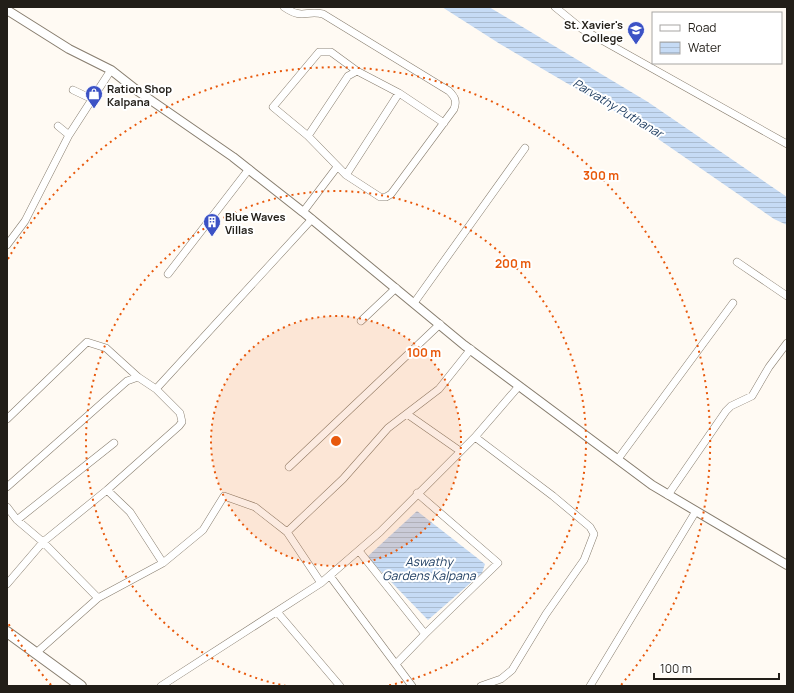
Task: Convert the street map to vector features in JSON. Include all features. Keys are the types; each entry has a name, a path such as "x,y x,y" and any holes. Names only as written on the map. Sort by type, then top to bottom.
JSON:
{"main road":[{"path":"7,632 81,686"}],"street":[{"path":"284,7 301,16 315,12 323,14 449,91 454,96 456,103 454,110 391,194 386,197 380,197 346,175 308,136 273,106 319,52 332,52 357,71 399,93 444,123"},
{"path":"555,7 582,29 787,144"},
{"path":"7,10 69,49 111,70 139,92 248,169 312,219 471,349 668,495 787,565"},
{"path":"7,245 25,221 69,135 111,70"},
{"path":"308,136 348,76 357,71"},
{"path":"73,90 92,99"},
{"path":"346,175 399,93"},
{"path":"58,126 69,135"},
{"path":"414,303 525,148"},
{"path":"303,212 337,166"},
{"path":"168,274 248,169"},
{"path":"156,389 312,219"},
{"path":"737,262 787,296"},
{"path":"361,321 396,288"},
{"path":"618,459 733,302"},
{"path":"289,467 440,324"},
{"path":"7,420 87,342 106,348 138,377 156,389 180,412 182,422 107,490 43,542 7,584"},
{"path":"668,495 726,411 736,403 752,396 769,367 787,343"},
{"path":"287,532 343,479 388,428 439,389 471,349"},
{"path":"7,487 127,381 138,377"},
{"path":"161,686 278,613 330,576 359,551 475,437 519,386"},
{"path":"407,414 460,451"},
{"path":"475,437 553,496 590,527 594,534 584,560 546,614 512,670 501,679 481,686"},
{"path":"17,520 114,443"},
{"path":"107,490 130,512 163,563"},
{"path":"396,664 498,563 417,493"},
{"path":"36,653 98,598 163,563 203,530 224,496 255,508 287,532 321,583"},
{"path":"7,507 17,520 43,542 98,598"},
{"path":"590,686 696,511"},
{"path":"359,551 425,634"},
{"path":"330,576 412,686"},
{"path":"278,613 340,686"}],"water":[{"name":"Parvathy Puthanar","path":"442,7 489,7 648,102 787,197 787,225 774,219 635,123 500,44"},
{"name":"Aswathy Gardens Kalpana","path":"417,511 485,564 482,573 428,620 367,557"}],"place":[{"name":"St. Xavier's College","path":"636,45"},
{"name":"Ration Shop Kalpana","path":"94,109"},
{"name":"Blue Waves Villas","path":"212,237"}]}
